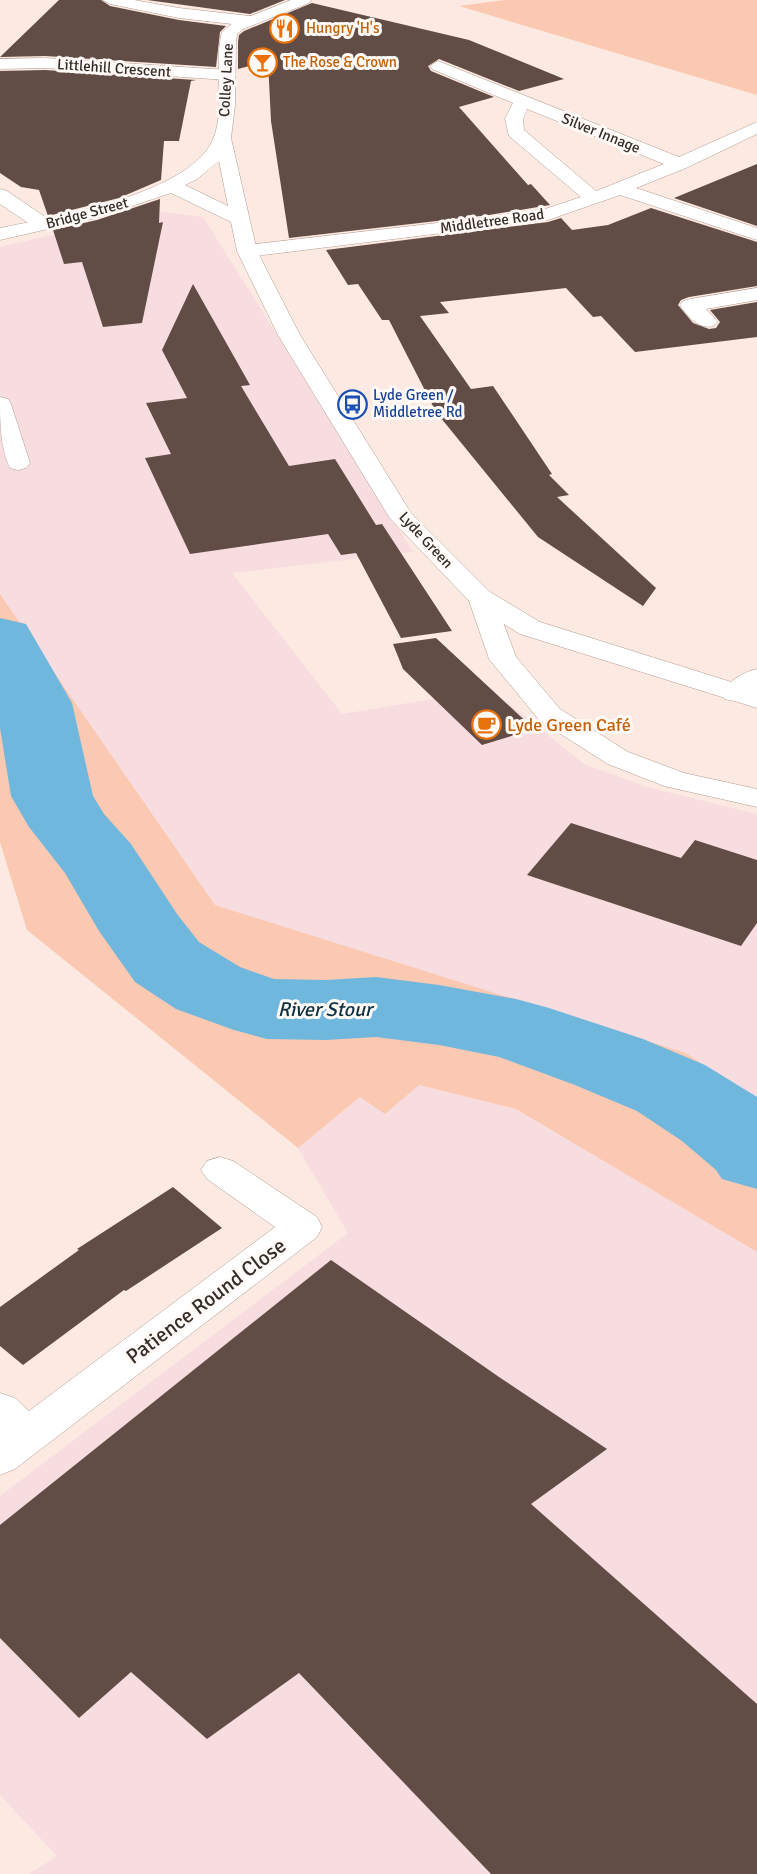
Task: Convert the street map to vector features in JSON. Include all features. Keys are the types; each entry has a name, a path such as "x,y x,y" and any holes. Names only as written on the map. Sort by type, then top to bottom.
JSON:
{"street":[{"path":"110,0 180,13 250,21"},
{"name":"Colley Lane","path":"172,186 206,165 223,139 230,32 250,21 304,0"},
{"name":"Littlehill Crescent","path":"0,64 45,63 228,75"},
{"name":"Silver Innage","path":"439,73 458,75 680,164"},
{"path":"522,101 514,119 515,132 594,199"},
{"name":"Middletree Road","path":"247,251 516,220 548,214 620,189 680,164 757,127"},
{"name":"Lyde Green","path":"223,139 238,218 247,251 289,335 401,517 481,598 530,628 750,690"},
{"path":"172,186 238,218"},
{"name":"Bridge Street","path":"0,234 105,210 172,186"},
{"path":"620,189 757,234"},
{"path":"0,195 44,225"},
{"path":"672,293 690,305 707,322"},
{"path":"690,305 757,294"},
{"path":"0,404 18,463"},
{"path":"481,598 503,659 550,715 618,758 675,780 757,798"},
{"name":"Patience Round Close","path":"9,1434 303,1227 220,1170"}],"shaded area":[{"path":"505,0 757,0 757,95 459,6"},
{"path":"145,210 203,217 413,552 232,573 342,714 493,689 495,693 584,764 647,787 757,814 757,1101 686,1053 215,905 0,594 0,247"},
{"path":"0,594 215,905 686,1053 757,1101 757,1252 516,1109 419,1085 385,1114 360,1097 298,1148 27,930 0,842"},
{"path":"418,1085 516,1109 757,1252 757,1874 29,1874 57,1856 0,1795 0,1496 348,1233 298,1148 360,1097 385,1113"}],"building":[{"path":"59,0 101,0 110,6 179,20 226,26 220,32 216,67 45,56 0,57"},
{"path":"147,0 285,0 250,14"},
{"path":"312,3 469,40 564,79 519,91 439,59 428,66 431,71 494,97 459,107 528,185 531,184 550,205 489,215 289,238 271,121 268,61 238,69 238,42 239,35 244,31"},
{"path":"45,70 196,80 191,81 179,141 164,141 161,180 119,198 48,216 39,190 21,187 0,173 0,71"},
{"path":"757,164 757,226 674,198"},
{"path":"160,199 159,223 163,222 142,323 103,327 82,262 64,264 53,230 97,220"},
{"path":"651,208 757,242 757,286 689,297 681,300 678,305 693,323 709,329 716,328 720,322 710,310 757,302 757,337 635,352 601,316 593,317 566,288 440,302 449,313 420,316 471,389 493,386 552,474 549,475 569,495 557,497 656,588 643,606 538,537 436,412 389,320 382,320 358,284 348,285 326,250 548,222 561,218 572,230 608,225"},
{"path":"193,284 250,385 241,386 289,466 335,459 376,525 382,524 452,631 401,638 356,553 341,555 328,534 190,554 145,458 171,454 146,403 187,398 162,350"},
{"path":"436,638 534,729 482,745 403,669 393,644"},
{"path":"571,823 681,858 695,840 757,860 757,923 741,946 527,875"},
{"path":"173,1187 222,1228 126,1291 124,1290 23,1365 0,1346 0,1307 79,1250 77,1249"},
{"path":"331,1260 607,1449 531,1504 757,1704 757,1874 491,1874 299,1673 207,1739 131,1672 79,1718 0,1638 0,1525"}],"waterway":[{"name":"River Stour","path":"0,640 34,703 52,796 70,827 101,862 143,931 167,962 208,988 267,1009 326,1010 376,1007 439,1015 516,1030 609,1062 671,1088 717,1117 751,1145 757,1154"}],"place":[{"name":"Hungry 'H's","path":"285,28"},
{"name":"The Rose & Crown","path":"262,62"},
{"name":"Lyde Green / Middletree Rd","path":"352,404"},
{"name":"Lyde Green Café","path":"486,725"}]}
